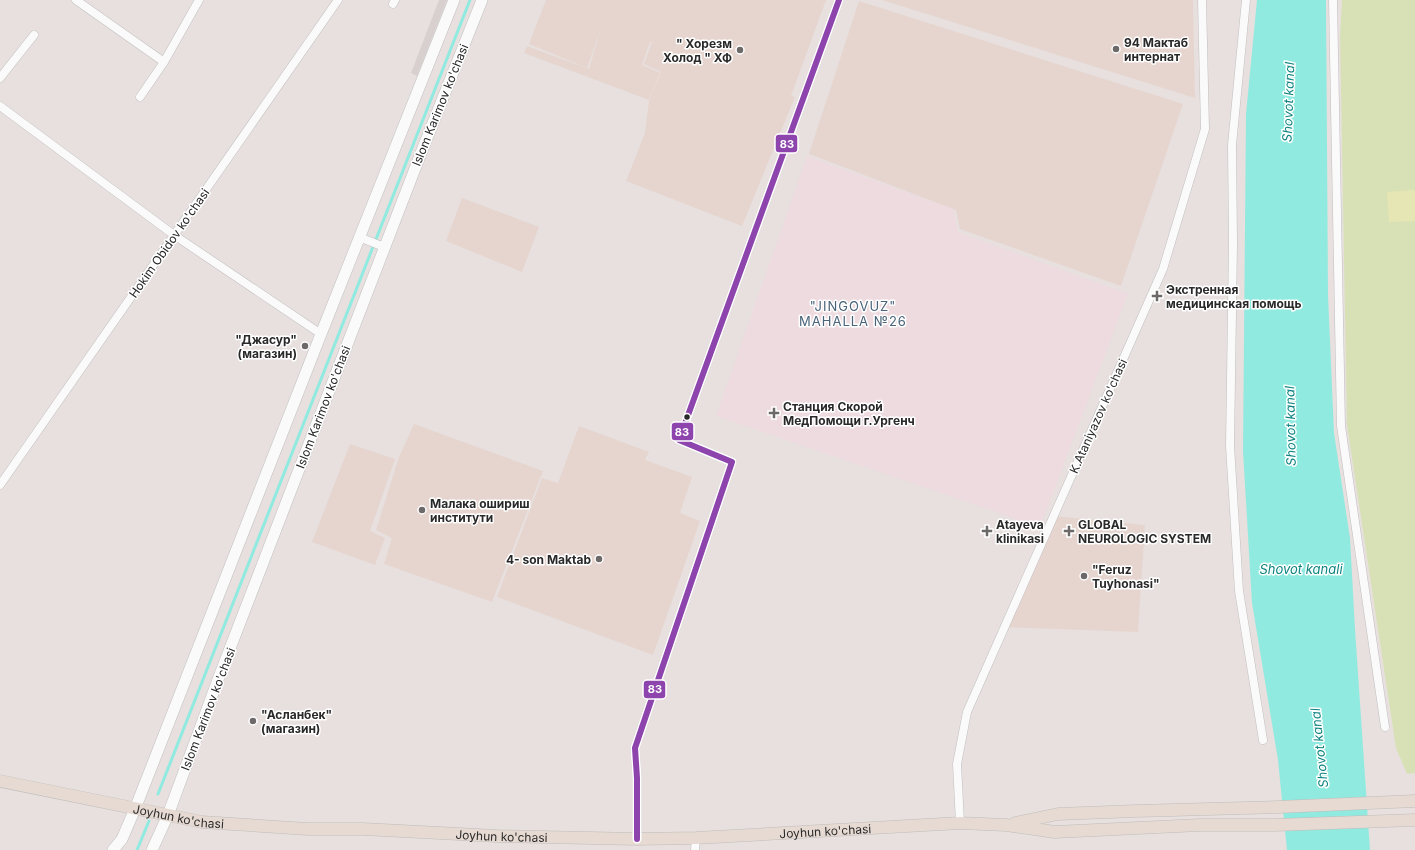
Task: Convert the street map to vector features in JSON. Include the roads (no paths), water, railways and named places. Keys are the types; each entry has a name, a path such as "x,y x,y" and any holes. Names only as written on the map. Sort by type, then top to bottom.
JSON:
{"main road":[{"path":"113,850 122,839 135,809 359,237 454,0"},
{"name":"Islom Karimov ko'chasi","path":"152,850 168,815 384,247 482,0"},
{"name":"Joyhun ko'chasi","path":"0,781 202,822 308,829 363,829 497,836 637,839 695,844 960,823 1006,825 1055,832 1200,825 1275,826 1414,820"},
{"name":"Joyhun ko'chasi","path":"1006,825 1058,814 1414,801"}],"street":[{"path":"76,0 164,62"},
{"path":"140,97 164,62 199,0"},
{"name":"Hokim Obidov ko'chasi","path":"0,485 338,0"},
{"path":"637,839 637,778 635,748 732,462 679,440 839,0"},
{"name":"K.Ataniyazov ko'chasi","path":"960,823 957,764 967,712 1163,269 1205,129 1202,0"},
{"path":"1246,0 1232,145 1233,243 1230,446 1239,591 1263,740"},
{"path":"1333,0 1341,426 1385,727"},
{"path":"0,78 34,35"},
{"path":"0,106 174,235 321,334"},
{"path":"359,237 384,247"}],"water":[{"name":"Shovot kanali","path":"1257,0 1326,0 1328,295 1334,433 1350,538 1370,850 1287,850 1278,760 1252,603 1243,451 1246,114"}],"waterway":[{"path":"158,794 470,0"},
{"path":"137,850 149,821"}],"place":[{"name":"94 Мактаб интернат","path":"1116,49"},
{"name":"\" Хорезм Холод \" ХФ","path":"740,50"},
{"name":"Экстренная медицинская помощь","path":"1157,296"},
{"name":"\"Джасур\" (магазин)","path":"305,346"},
{"name":"Станция Скорой МедПомощи г.Ургенч","path":"774,413"},
{"name":"Малака ошириш институти","path":"422,510"},
{"name":"Atayeva klinikasi","path":"987,531"},
{"name":"GLOBAL NEUROLOGIC SYSTEM","path":"1069,531"},
{"name":"4- son Maktab","path":"599,559"},
{"name":"\"Feruz Tuyhonasi\"","path":"1084,576"},
{"name":"\"Асланбек\" (магазин)","path":"253,721"}],"district":[{"name":"\"JINGOVUZ\" MAHALLA №26","path":"853,314"}],"water label":[{"name":"Shovot kanal","path":"1288,102"},
{"name":"Shovot kanal","path":"1290,426"},
{"name":"Shovot kanal","path":"1319,748"}]}
